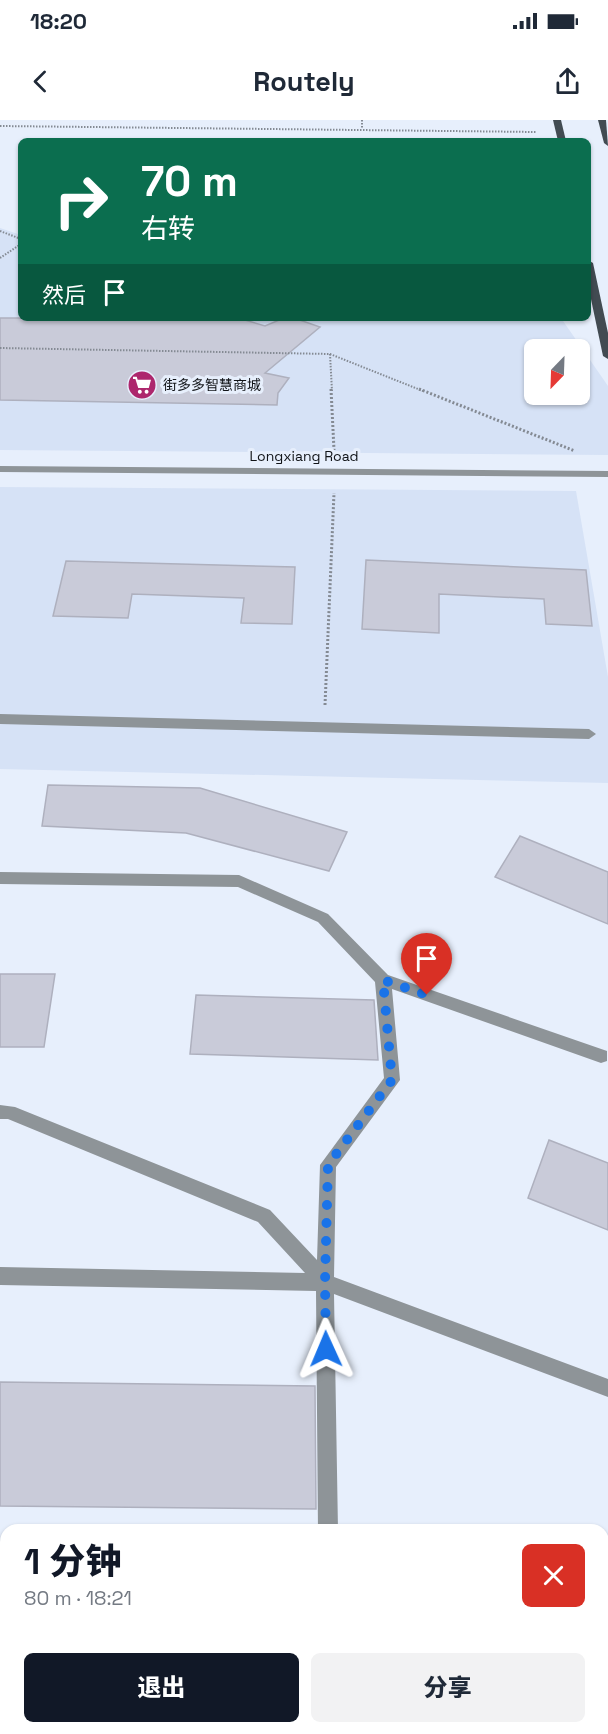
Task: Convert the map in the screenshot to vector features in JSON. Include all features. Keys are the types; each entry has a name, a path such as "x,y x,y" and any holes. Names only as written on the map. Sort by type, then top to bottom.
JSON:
{"main road":[{"path":"557,120 561,136"},
{"path":"602,120 608,143"},
{"path":"591,277 608,356"}],"street":[{"name":"Longxiang Road","path":"0,469 608,474"},
{"path":"0,719 589,734"},
{"path":"0,878 239,881 323,918 383,980 601,1056"},
{"path":"328,1524 325,1282 328,1165 392,1080 383,980"},
{"path":"0,1112 20,1116 264,1216 325,1282"},
{"path":"0,1276 325,1282 608,1388"}],"path":[{"path":"362,120 362,129"},
{"path":"0,126 362,129 561,136"},
{"path":"0,231 18,237"},
{"path":"0,258 18,246"},
{"path":"0,348 330,354 575,451"},
{"path":"324,727 334,471 330,354"}],"shaded area":[{"path":"0,228 18,234 18,321 563,321 576,339 524,339 524,405 590,405 590,360 608,386 608,455 0,450"},
{"path":"0,487 576,491 608,677 608,783 0,769"}],"building":[{"path":"0,318 18,318 18,321 248,321 265,326 277,321 303,321 320,327 265,373 289,378 278,393 277,405 0,400"},
{"path":"366,560 586,570 592,626 546,624 544,599 439,594 439,633 362,629"},
{"path":"66,561 295,567 292,624 241,623 244,598 132,594 128,618 53,616"},
{"path":"48,785 200,788 347,832 329,871 186,833 42,826"},
{"path":"520,836 608,872 608,924 495,877"},
{"path":"0,974 55,974 44,1047 0,1047"},
{"path":"196,995 374,1000 378,1060 190,1054"},
{"path":"549,1140 608,1163 608,1230 528,1198"},
{"path":"0,1382 315,1386 316,1509 0,1506"}],"place":[{"name":"街多多智慧商城","path":"142,385"}],"route":[{"path":"326,1349 328,1165 392,1080 383,980 427,995"}]}
